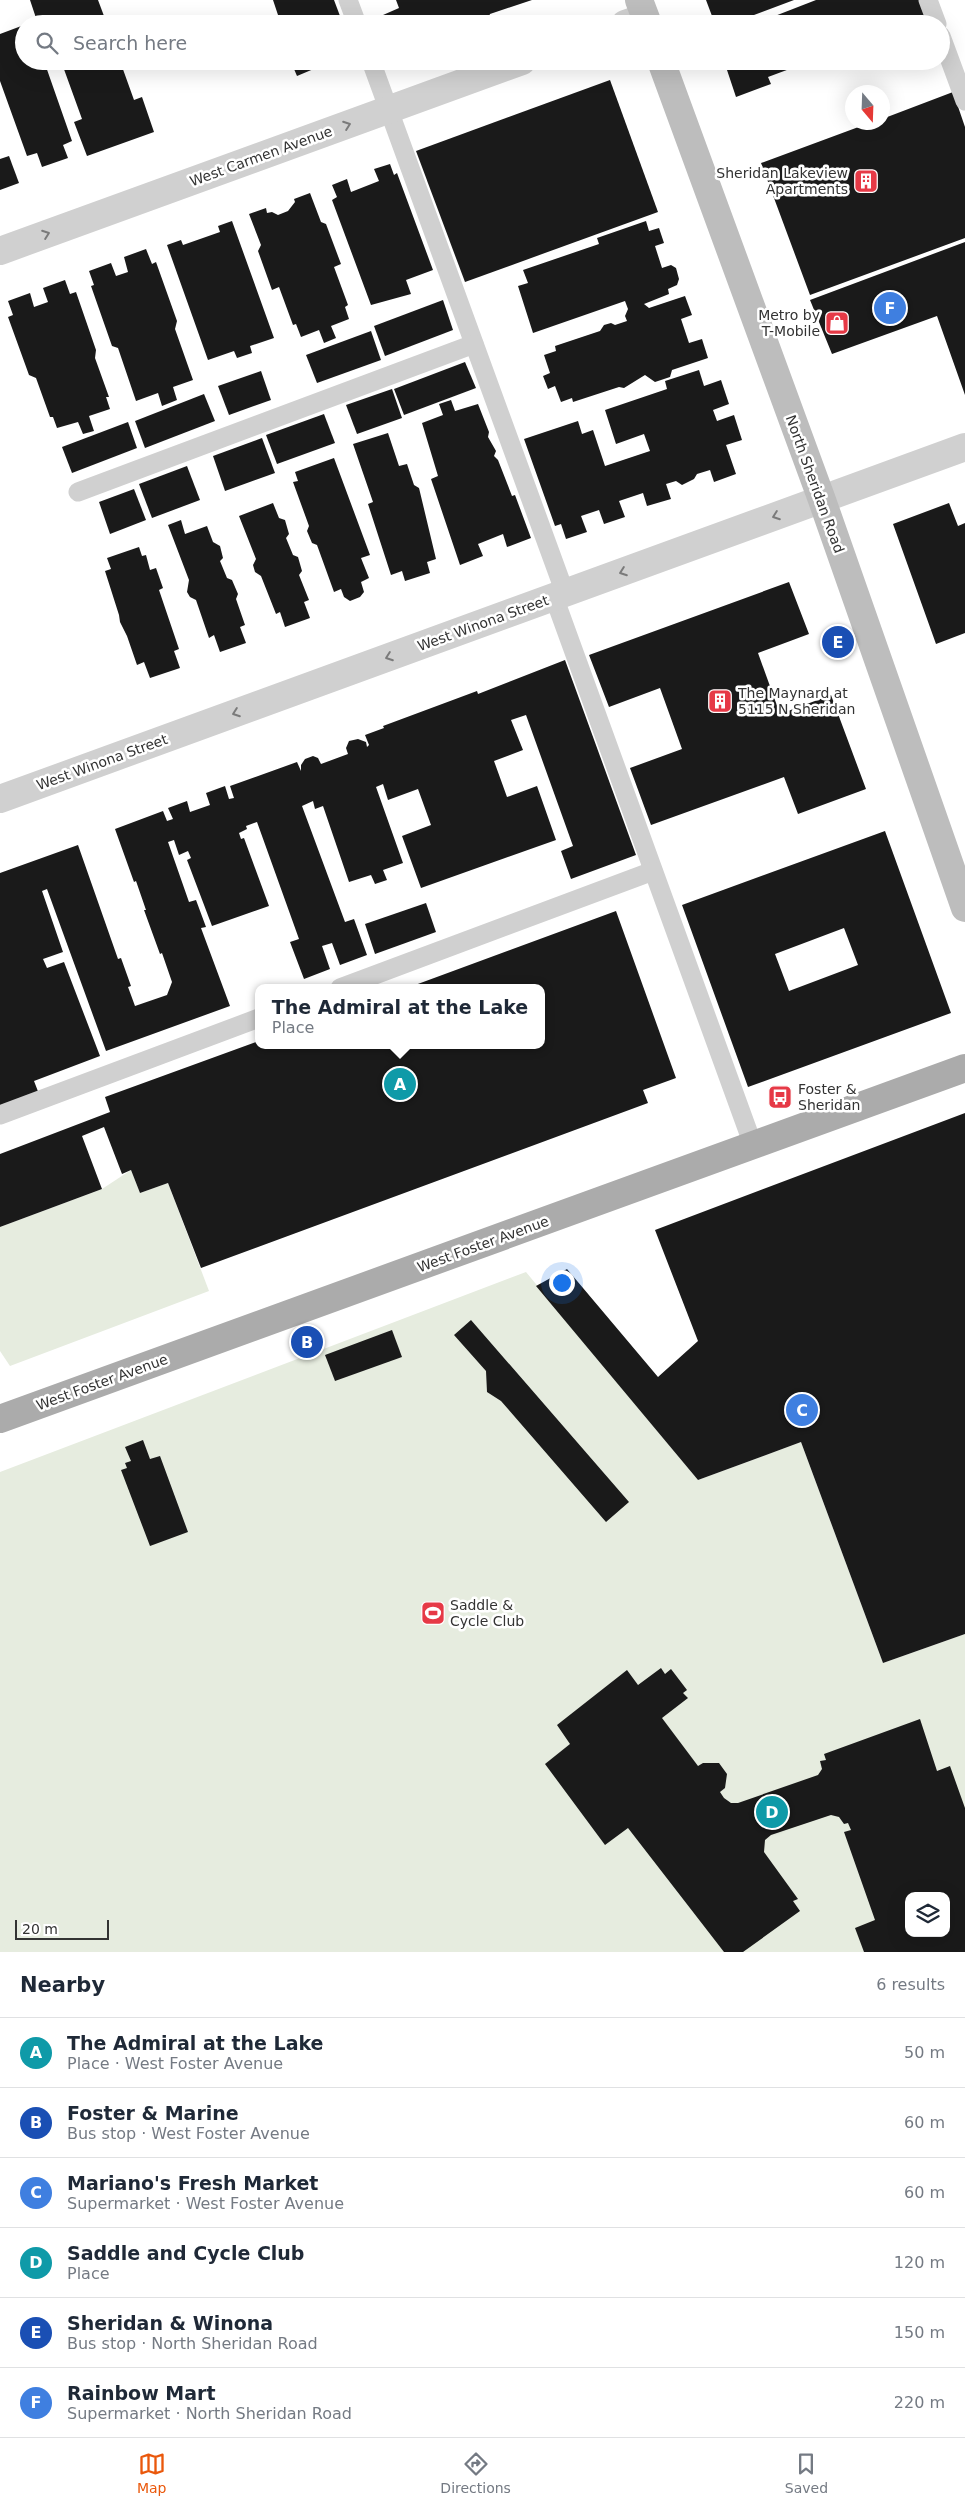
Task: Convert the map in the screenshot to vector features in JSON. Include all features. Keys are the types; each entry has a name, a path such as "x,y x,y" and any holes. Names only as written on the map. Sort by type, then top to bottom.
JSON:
{"main road":[{"name":"North Sheridan Road","path":"664,70 822,500 965,908"},
{"name":"West Foster Avenue","path":"0,1419 965,1068"}],"street":[{"name":"West Carmen Avenue","path":"0,251 498,70"},
{"name":"West Winona Street","path":"0,799 965,447"}],"lane":[{"path":"348,0 353,15"},
{"path":"928,0 934,15"},
{"path":"950,60 965,101"},
{"path":"373,70 474,344 653,870 753,1145"},
{"path":"78,492 474,344"},
{"path":"351,984 653,870"},
{"path":"0,1115 255,1019"}],"shaded area":[{"path":"131,1170 140,1193 168,1183 209,1291 10,1366 0,1351 0,1227 102,1189"},
{"name":"Saddle & Cycle Club","path":"526,1272 698,1480 801,1442 883,1663 965,1634 965,1952 0,1952 0,1472"}],"building":[{"path":"30,0 98,0 104,15 35,15"},
{"path":"273,0 334,0 340,15 278,15"},
{"path":"396,0 532,0 490,15 383,15 399,8"},
{"path":"706,0 794,0 754,15 712,15"},
{"path":"816,0 920,0 925,15 777,15"},
{"path":"15,28 15,70 47,70 72,141 63,145 68,158 42,167 37,153 27,156 0,81 0,34"},
{"path":"64,70 123,70 134,100 142,97 154,132 87,156 74,122 82,119"},
{"path":"294,70 311,70 297,76"},
{"path":"727,70 787,70 768,77 771,84 736,97"},
{"path":"610,80 658,212 465,282 416,151"},
{"name":"Sheridan Lakeview Apartments","path":"953,92 965,127 965,238 810,295 761,163 850,130 890,130 890,116"},
{"path":"9,156 19,183 0,190 0,159"},
{"path":"390,164 394,175 397,173 433,270 406,280 411,294 371,305 332,200 337,197 332,185 347,179 351,192 379,181 374,169"},
{"path":"310,193 321,222 326,224 341,264 334,267 348,305 345,307 349,319 331,326 336,338 324,343 319,330 301,337 296,324 293,325 279,287 272,290 258,251 261,245 249,214 266,208 267,213 272,212 278,215 288,211 295,202 294,199"},
{"path":"232,221 274,338 250,346 252,353 237,358 234,351 208,360 167,245 181,240 183,245 220,232 218,226"},
{"path":"646,221 649,231 659,228 664,243 655,246 662,268 671,265 676,268 679,279 677,285 668,289 669,294 644,304 649,308 685,296 692,315 681,319 689,343 702,339 708,358 672,370 670,377 655,382 645,375 624,388 619,387 573,402 572,398 561,402 555,386 548,389 543,376 550,373 544,355 556,351 555,346 600,331 604,325 611,323 615,325 627,321 625,316 628,309 625,301 533,333 518,286 528,283 523,270 599,244 597,238"},
{"path":"965,242 965,395 937,316 832,354 810,300"},
{"path":"146,249 152,264 156,262 177,321 175,329 193,380 173,387 177,400 162,406 158,393 136,401 118,348 112,346 91,286 94,285 89,271 111,263 116,276 128,272 124,257"},
{"path":"65,280 70,294 76,292 96,350 95,358 109,397 106,397 110,409 89,416 94,431 83,434 78,422 57,428 53,417 50,417 36,378 29,375 8,317 13,315 8,301 30,293 34,307 48,302 43,288"},
{"path":"443,300 453,330 385,356 374,326"},
{"path":"371,331 381,360 317,383 306,355"},
{"path":"465,362 476,388 404,415 394,389"},
{"path":"699,370 704,386 721,380 729,404 713,410 717,421 734,415 742,440 726,445 736,474 714,482 710,470 697,474 694,479 682,485 676,481 666,484 671,499 647,506 643,493 619,501 625,517 604,524 599,510 581,516 587,532 566,539 561,524 555,526 524,439 578,421 582,434 593,430 605,466 650,451 644,434 616,444 605,410 667,389 665,381"},
{"path":"261,371 271,400 229,415 218,386"},
{"path":"392,389 402,418 357,434 346,405"},
{"path":"204,394 215,421 145,448 135,421"},
{"path":"451,400 455,411 478,404 489,432 488,437 496,451 494,456 498,460 512,496 515,495 531,538 507,547 503,534 478,544 483,556 460,565 431,479 438,476 422,423 443,415 439,404"},
{"path":"324,414 335,443 277,464 266,435"},
{"path":"128,422 137,448 72,473 62,447"},
{"path":"388,433 399,466 407,464 414,485 419,488 436,559 427,562 430,573 405,581 402,571 391,575 368,504 373,502 353,444"},
{"path":"262,438 275,473 225,491 213,456"},
{"path":"334,458 370,555 361,558 369,578 361,582 364,592 360,597 350,601 344,597 341,589 334,592 317,545 312,543 307,531 309,526 293,482 298,481 295,472"},
{"path":"187,466 200,500 152,518 139,484"},
{"path":"134,489 146,520 110,534 99,502"},
{"path":"273,503 279,518 285,520 289,534 286,538 293,555 298,557 302,571 299,575 309,600 304,602 310,618 285,627 280,612 276,614 261,576 255,572 253,565 256,559 239,516"},
{"path":"949,503 958,526 965,523 965,633 936,644 893,524"},
{"path":"181,520 185,534 207,526 213,542 220,546 223,558 220,561 227,578 232,580 238,594 236,599 245,625 240,627 246,643 220,652 214,635 209,638 196,600 190,597 187,592 189,580 168,525"},
{"path":"139,547 142,556 146,555 150,570 156,568 163,588 159,590 179,649 174,651 180,668 150,678 144,662 137,665 120,622 105,571 111,569 107,558"},
{"name":"The Maynard at 5115 N Sheridan","path":"789,582 809,634 758,653 780,714 831,695 866,789 798,814 784,777 651,825 630,768 682,749 660,688 609,707 589,655"},
{"path":"565,660 636,855 571,879 561,851 573,846 526,715 511,720 523,750 494,761 507,797 537,786 556,840 421,888 402,836 431,825 418,789 388,800 383,784 376,787 403,863 383,870 387,880 375,884 371,875 349,882 323,806 315,809 313,801 302,806 345,922 354,919 367,955 340,965 332,943 322,946 330,969 304,979 290,942 299,939 257,822 246,826 247,829 239,833 241,839 244,838 269,906 212,926 187,860 191,858 188,851 179,855 174,840 168,842 189,902 196,900 206,927 201,928 230,1006 106,1051 47,889 42,891 63,952 43,959 47,968 64,962 100,1056 34,1081 39,1094 0,1109 0,873 78,845 118,959 121,958 131,986 128,987 135,1006 167,995 172,982 144,910 146,910 136,881 134,882 115,829 163,811 167,821 173,819 168,808 187,801 190,812 210,805 206,793 225,786 229,799 234,798 230,786 297,762 301,771 301,765 305,759 313,756 318,758 321,764 348,754 346,748 349,741 358,739 366,742 367,747 369,745 365,735 384,728 383,726 477,691 478,694"},
{"path":"885,831 951,1013 748,1087 682,905","holes":["844,928 858,965 789,991 775,954"]},
{"path":"426,903 436,932 375,954 365,924"},
{"path":"616,911 676,1078 643,1090 648,1103 201,1268 168,1183 140,1193 131,1170 122,1174 104,1127 82,1136 102,1189 0,1227 0,1154 110,1112 105,1097 255,1042 255,1049 545,1049 545,984 418,984"},
{"path":"965,1113 965,1634 883,1663 801,1442 698,1480 536,1286 567,1269 658,1377 698,1341 655,1230"},
{"path":"471,1320 629,1502 606,1522 501,1401 487,1392 486,1371 454,1335"},
{"path":"392,1330 402,1357 335,1381 325,1355"},
{"path":"143,1440 150,1459 160,1456 188,1532 150,1546 121,1470 127,1468 125,1463 131,1461 125,1447"},
{"path":"661,1668 665,1674 671,1669 687,1690 683,1693 688,1698 662,1718 698,1766 703,1763 719,1763 727,1774 725,1788 720,1792 731,1803 738,1803 818,1775 822,1769 820,1761 826,1760 824,1754 920,1719 937,1771 950,1766 965,1808 965,1952 864,1952 855,1928 875,1920 844,1832 851,1830 848,1823 844,1824 839,1817 831,1815 771,1835 765,1840 764,1852 798,1899 793,1901 800,1911 743,1952 724,1952 628,1828 605,1845 545,1764 570,1744 557,1725 627,1670 638,1685"}],"place":[{"name":"Sheridan Lakeview Apartments","path":"866,181"},
{"name":"Rainbow Mart","path":"890,308"},
{"name":"Metro by T-Mobile","path":"837,323"},
{"name":"Sheridan & Winona","path":"838,642"},
{"name":"The Maynard at 5115 N Sheridan","path":"720,701"},
{"name":"The Admiral at the Lake","path":"400,1084"},
{"name":"Foster & Sheridan","path":"780,1097"},
{"name":"Foster & Marine","path":"307,1342"},
{"name":"Mariano's Fresh Market","path":"802,1410"},
{"name":"Saddle & Cycle Club","path":"433,1613"},
{"name":"Saddle and Cycle Club","path":"772,1812"}]}
